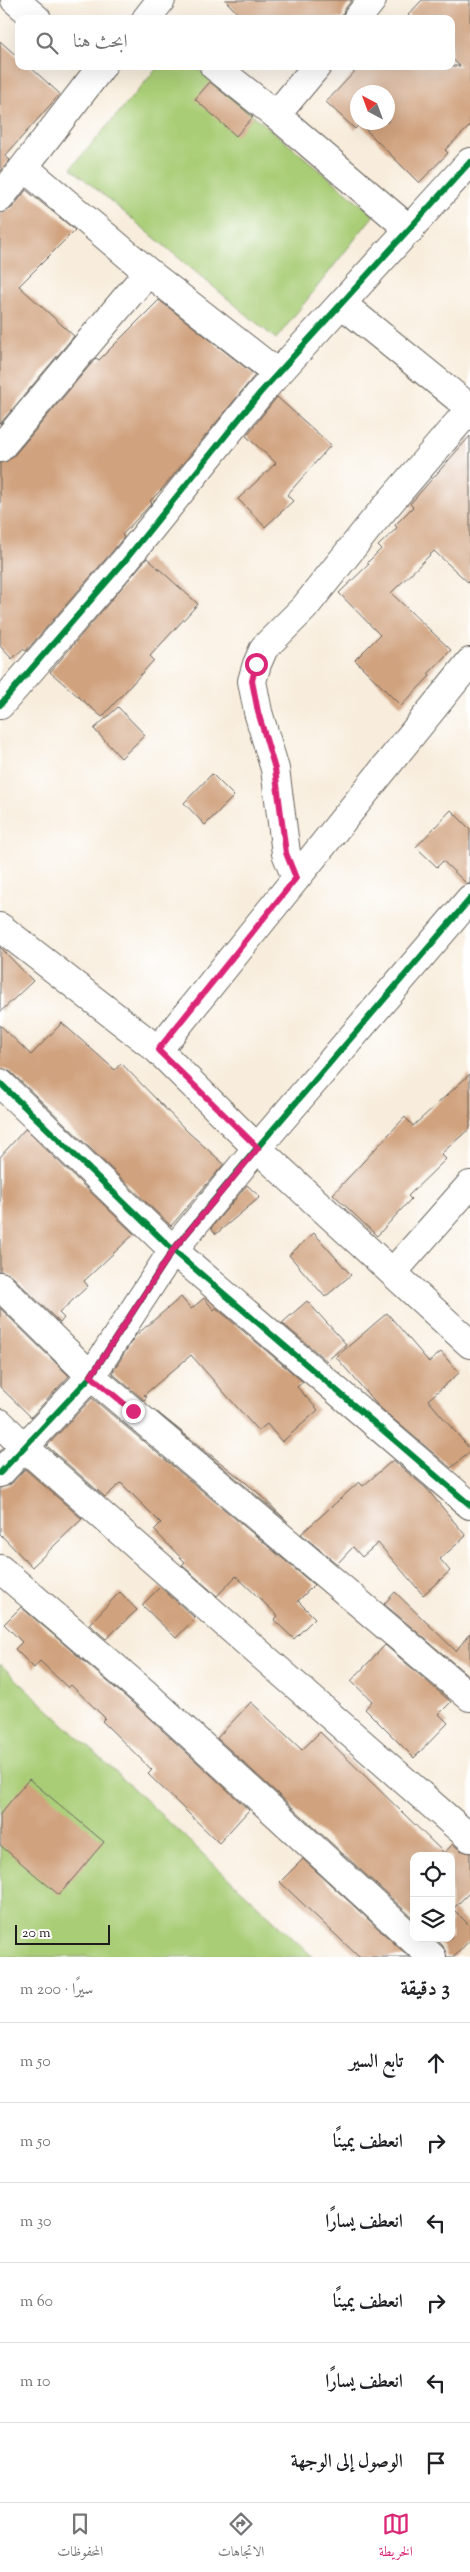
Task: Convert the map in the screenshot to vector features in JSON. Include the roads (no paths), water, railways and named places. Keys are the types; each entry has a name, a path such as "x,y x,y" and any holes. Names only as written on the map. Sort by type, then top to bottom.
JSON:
{"street":[{"path":"15,0 32,15"},
{"path":"359,15 372,0"},
{"path":"0,198 25,168 97,70"},
{"path":"219,70 276,115 410,230"},
{"path":"276,115 314,70"},
{"path":"0,705 123,563 278,373 470,162"},
{"path":"25,168 148,272 278,373"},
{"path":"0,448 148,272"},
{"path":"296,878 286,853 275,769 258,712 252,681 256,664 264,648 304,608 470,408 342,304"},
{"path":"158,1050 470,662"},
{"path":"0,1472 91,1376 173,1250 470,899"},
{"path":"0,927 158,1050 258,1148 470,1344"},
{"path":"0,1083 173,1250 470,1505"},
{"path":"393,1272 470,1185"},
{"path":"0,1286 91,1376 470,1697"},
{"path":"0,1423 24,1447 470,1838"},
{"path":"0,1569 146,1694 432,1957"}]}
